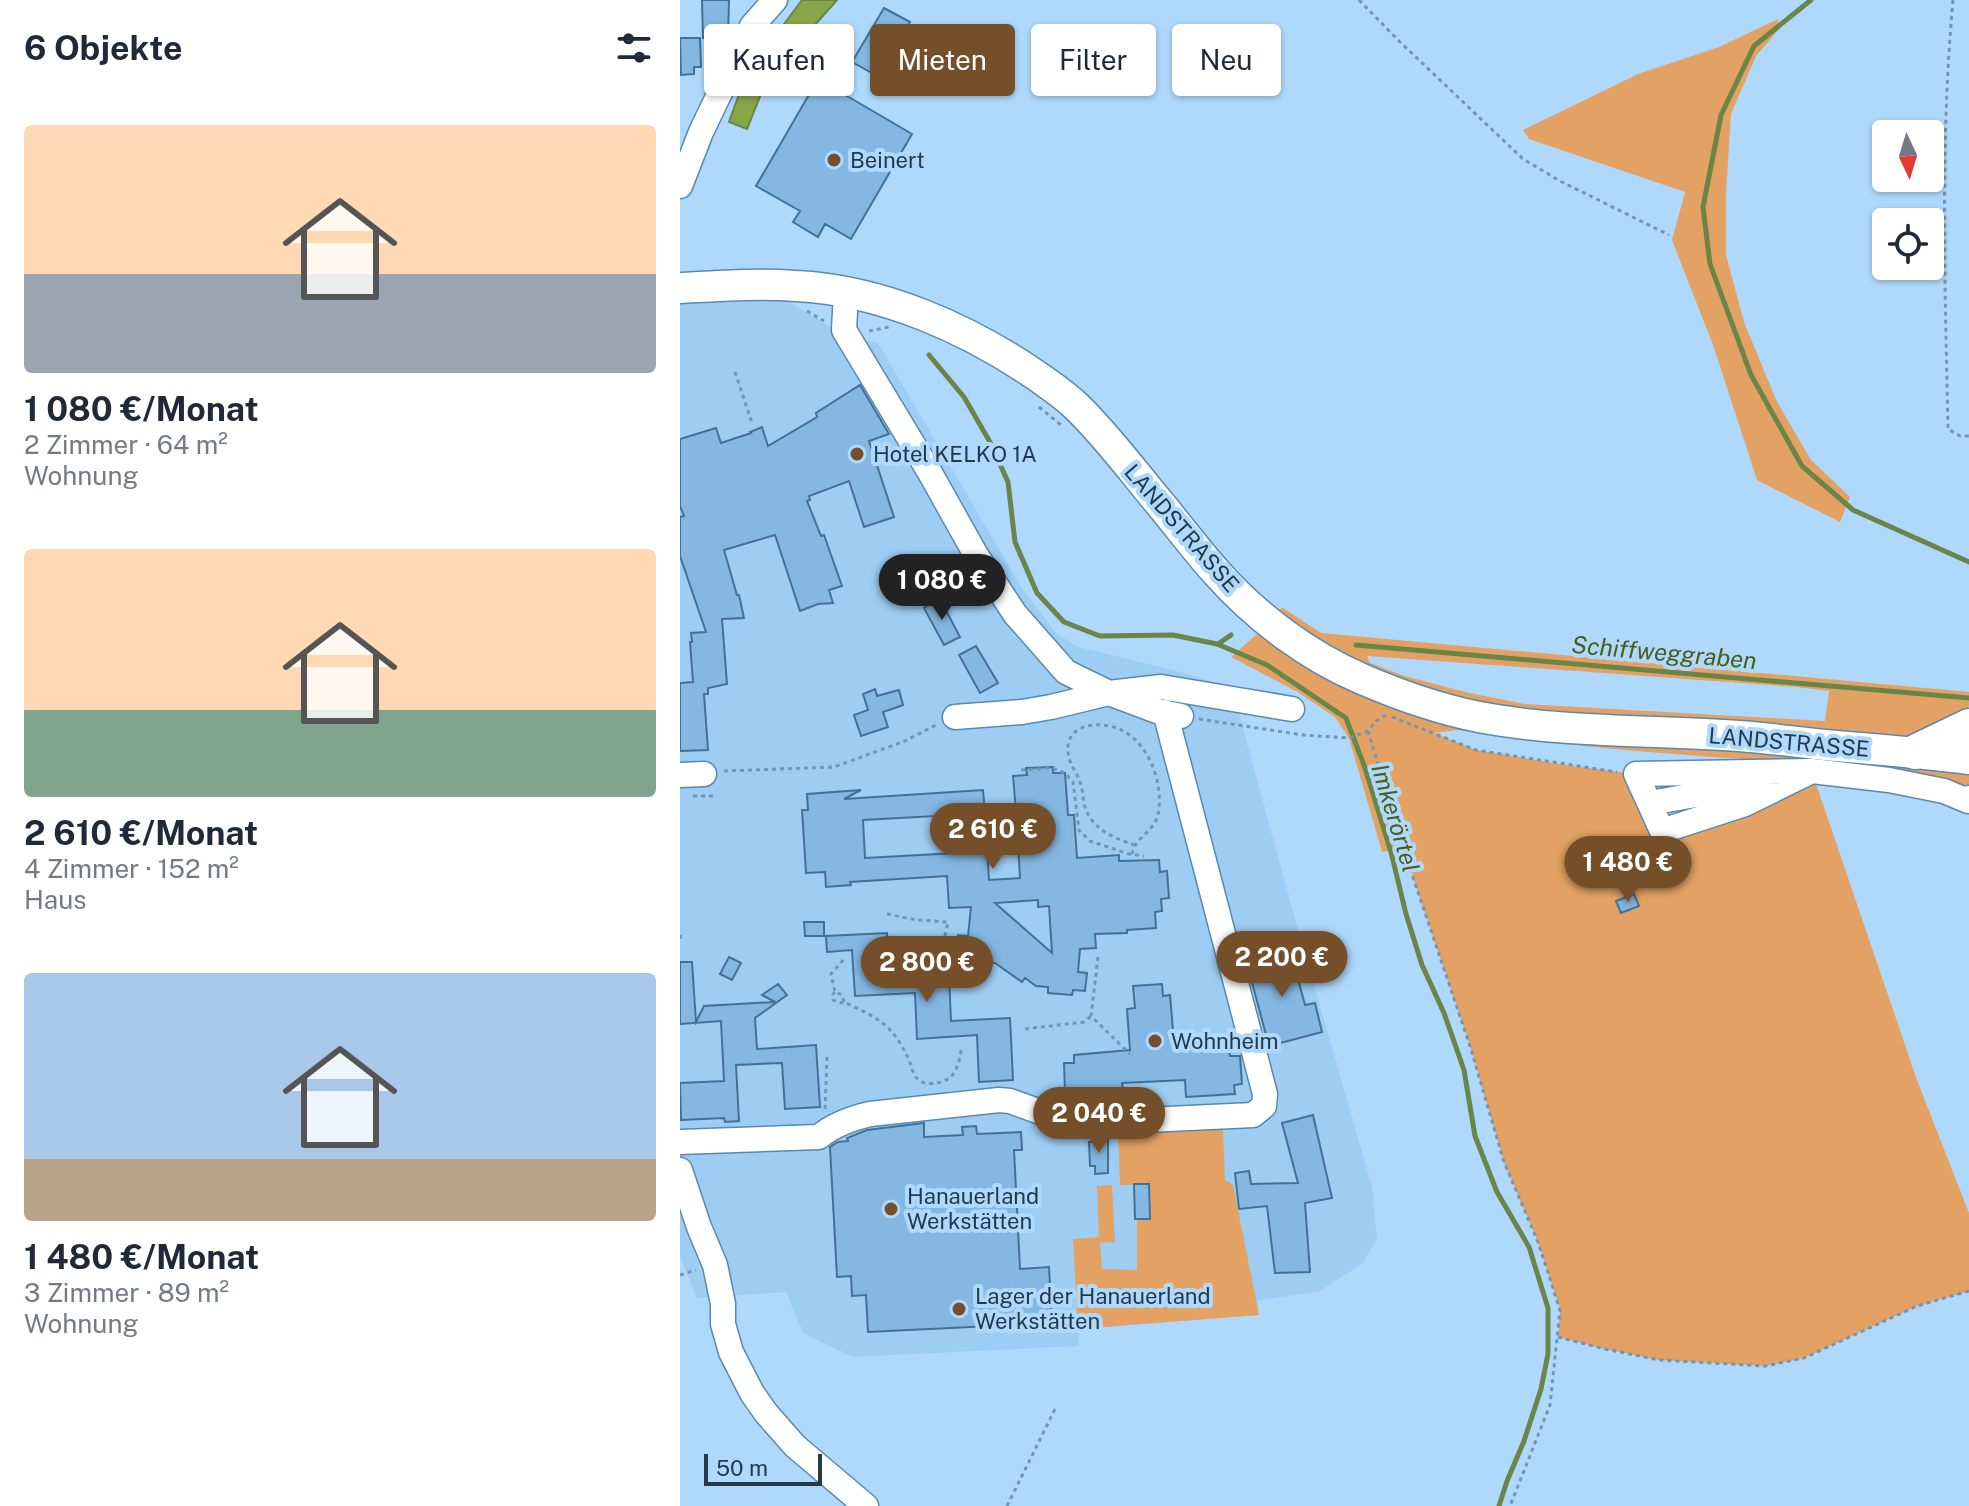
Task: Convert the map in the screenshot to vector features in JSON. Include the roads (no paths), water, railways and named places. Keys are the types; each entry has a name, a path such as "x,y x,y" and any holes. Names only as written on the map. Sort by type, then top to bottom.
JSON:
{"highway":[{"path":"1915,752 1969,726"}],"main road":[{"name":"LANDSTRASSE","path":"680,288 796,286 846,293 904,308 983,342 1021,365 1078,408 1217,573 1242,598 1304,647 1359,678 1439,707 1524,724 1742,736 1969,759"}],"street":[{"path":"680,186 691,132 752,26 775,0"},
{"path":"680,1142 819,1137 856,1117 870,1114 999,1100 1083,1123 1253,1115 1264,1106 1265,1094 1173,714 1109,693 1066,672 1015,614 976,555 929,471 841,330 846,293"},
{"path":"955,717 1022,712 1109,693 1161,687 1292,709"},
{"path":"1812,771 1745,804 1662,831 1636,774 1812,771 1889,780 1944,791 1968,801 1969,798"},
{"path":"683,1178 718,1277 723,1324 731,1352 752,1393 795,1446 866,1506"}],"waterway":[{"path":"1811,0 1754,46 1721,115 1703,207 1710,264 1751,375 1802,466 1853,510 1969,562"},
{"name":"Imkerörtel","path":"929,355 964,397 990,442 1008,482 1015,542 1037,593 1064,622 1100,636 1173,635 1217,644 1267,665 1346,718 1391,852 1422,965 1444,1013 1464,1070 1475,1136 1497,1192 1529,1247 1548,1308 1548,1354 1541,1389 1499,1506"},
{"path":"1218,644 1231,635"},
{"name":"Schiffweggraben","path":"1356,645 1969,698"}],"place":[{"name":"Beinert","path":"834,160"},
{"name":"Hotel KELKO 1A","path":"857,454"},
{"name":"Wohnheim","path":"1155,1041"},
{"name":"Hanauerland Werkstätten","path":"891,1209"},
{"name":"Lager der Hanauerland Werkstätten","path":"959,1309"}]}
